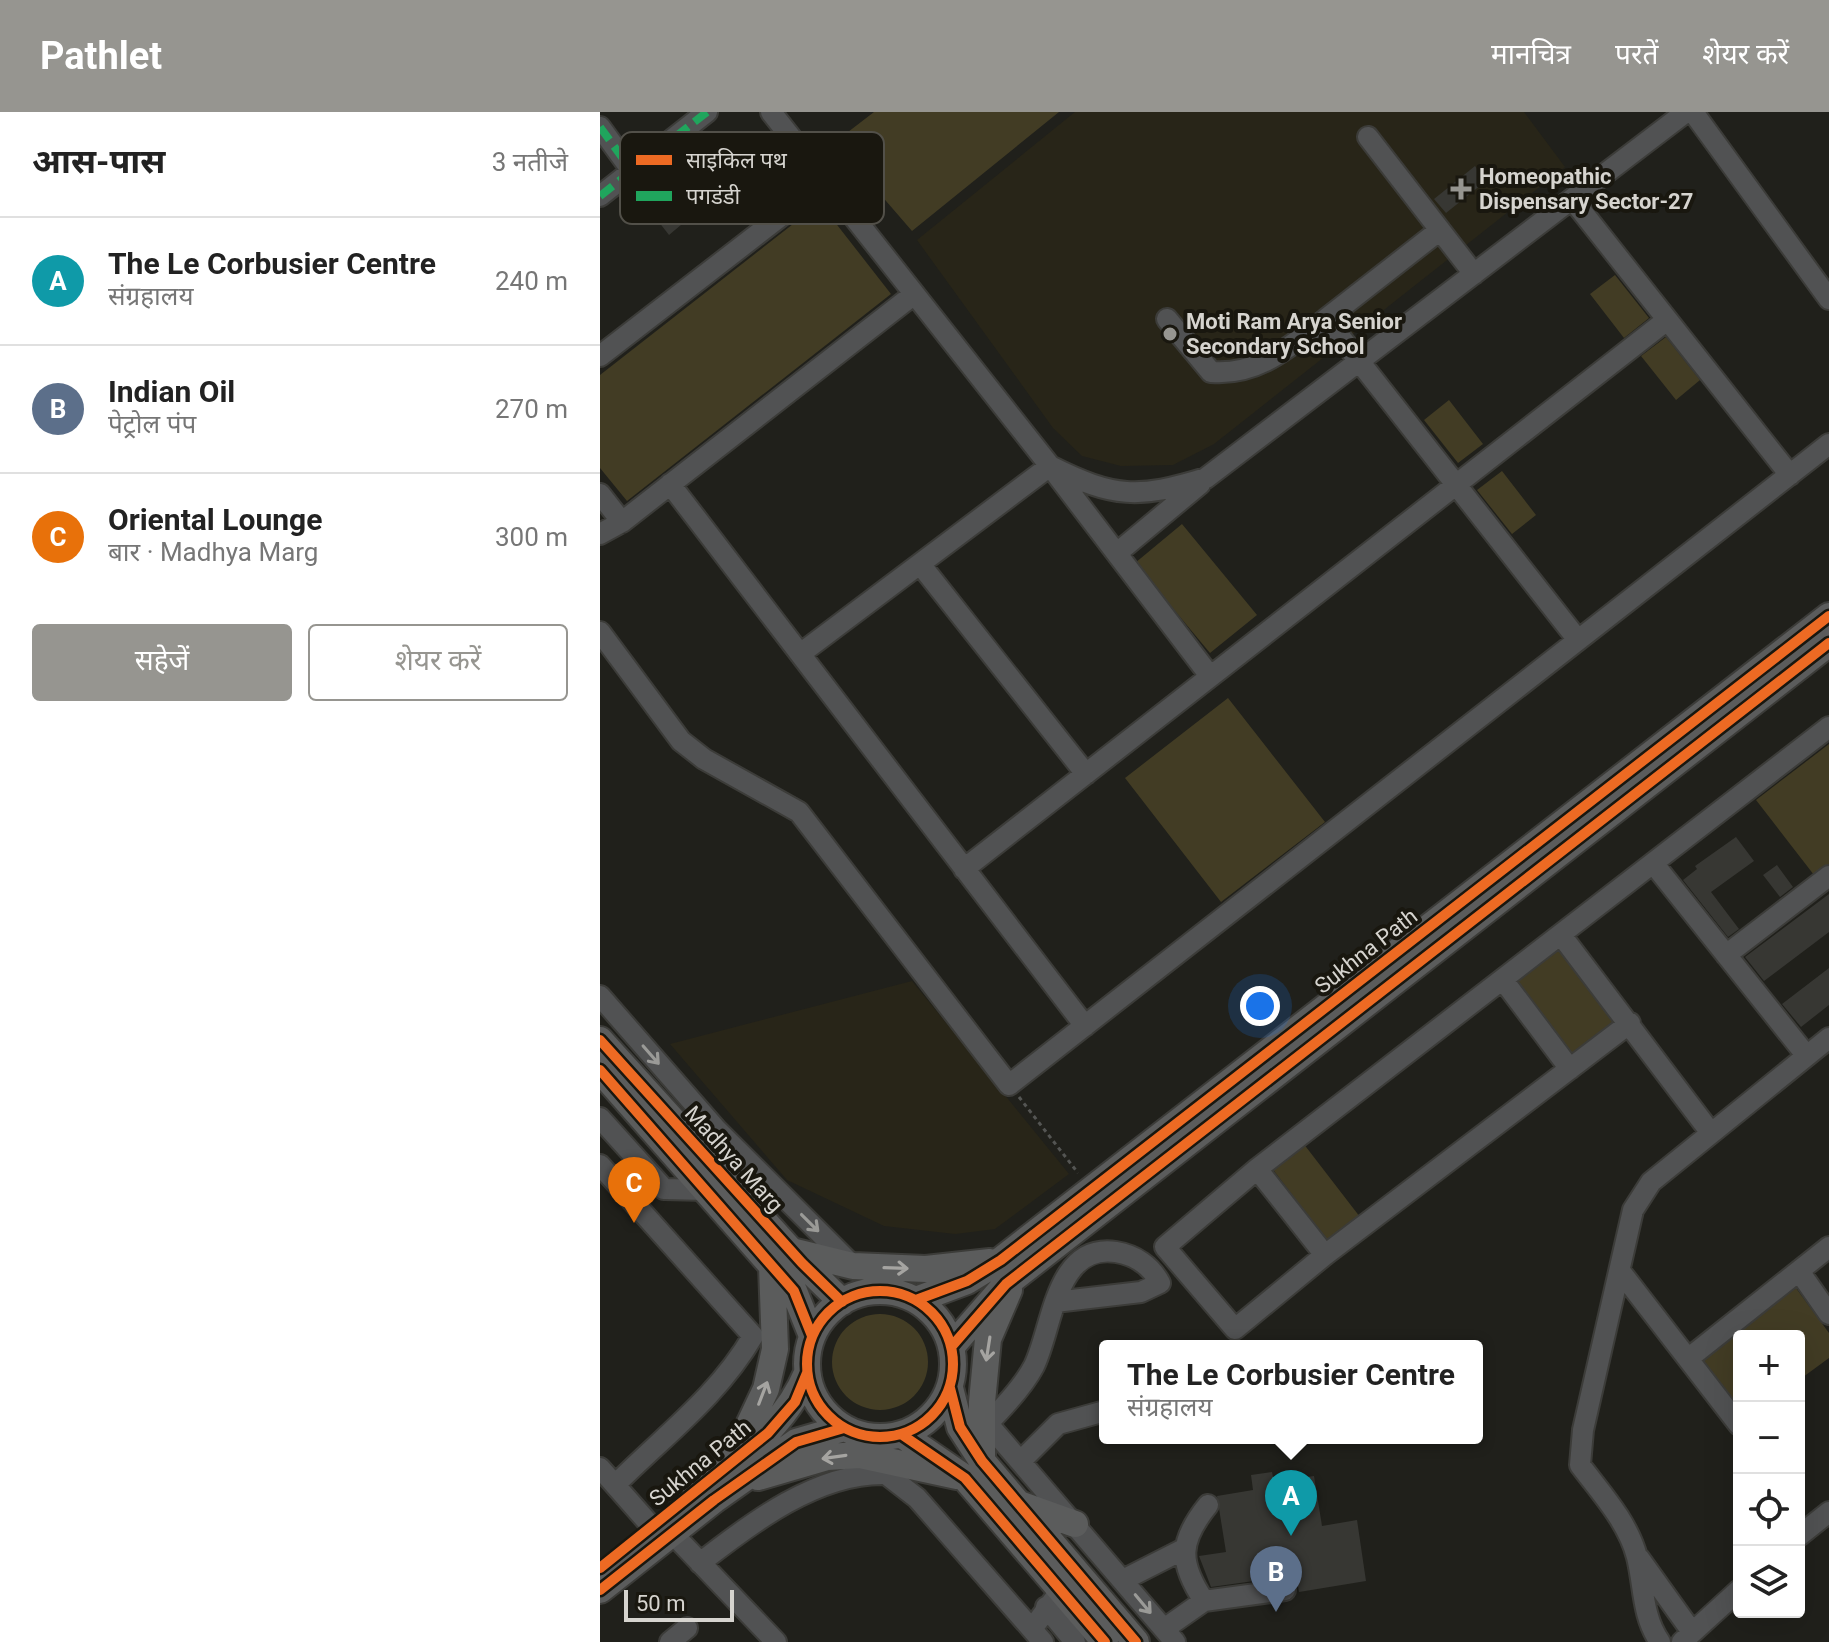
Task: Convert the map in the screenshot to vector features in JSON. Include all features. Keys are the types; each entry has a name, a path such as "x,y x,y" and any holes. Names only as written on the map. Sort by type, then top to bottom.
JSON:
{"main road":[{"name":"Sukhna Path","path":"952,1346 1008,1268 1091,1190 1829,616"},
{"name":"Sukhna Path","path":"916,1300 1008,1268 1829,643"},
{"name":"Madhya Marg","path":"600,1040 714,1182 782,1258 842,1302"},
{"name":"Madhya Marg","path":"600,1070 714,1182"},
{"path":"734,1474 766,1389 775,1349 782,1258 853,1266 1008,1268 988,1339 984,1420 974,1469"},
{"name":"Madhya Marg","path":"782,1258 812,1336"},
{"path":"950,1388 935,1414 919,1427 901,1434 875,1437 844,1428 817,1401 807,1373 812,1336 826,1315 842,1302 866,1292 884,1291 916,1300 947,1331 952,1346 950,1388 974,1469 1053,1599 1105,1642"},
{"name":"Sukhna Path","path":"734,1474 795,1402 807,1373"},
{"name":"Sukhna Path","path":"600,1590 662,1530 734,1474 796,1442 844,1428"},
{"path":"901,1434 974,1469 1019,1504 1136,1642"},
{"path":"734,1474 827,1457 860,1455 974,1469"},
{"path":"1019,1504 1075,1524"},
{"name":"Sukhna Path","path":"600,1568 662,1530"}],"street":[{"path":"682,132 707,112"},
{"path":"771,112 786,132"},
{"path":"1117,553 1206,478 1686,112"},
{"path":"1693,112 1829,299"},
{"path":"600,127 620,154"},
{"path":"1368,137 1474,274"},
{"path":"600,196 620,180"},
{"path":"1572,199 1790,475"},
{"path":"600,356 771,224"},
{"path":"858,224 1050,466 1210,676"},
{"path":"1167,319 1211,372 1234,374 1273,360 1440,230"},
{"path":"600,534 622,522 913,295"},
{"path":"1326,319 1578,640"},
{"path":"964,869 1667,320"},
{"path":"600,632 681,741 704,759 799,812 1009,1085 1829,444"},
{"path":"1050,466 1086,484 1118,493 1156,493 1206,478"},
{"path":"800,654 1050,466"},
{"path":"670,484 1085,1026"},
{"path":"600,494 622,522"},
{"path":"920,564 1086,774"},
{"path":"1630,1023 1325,1255 1235,1329 1165,1247 1257,1169 1829,727"},
{"path":"1653,863 1726,955 1820,1050 1651,1182 1633,1210 1583,1430 1580,1465 1621,1520 1637,1555 1687,1637 1733,1595"},
{"path":"1726,955 1829,876"},
{"path":"1561,935 1711,1133"},
{"path":"1503,980 1570,1069"},
{"path":"600,996 716,1129 853,1266"},
{"path":"600,1118 664,1189"},
{"path":"625,1192 714,1182 716,1129"},
{"path":"600,1165 753,1336 735,1367 694,1413 615,1485"},
{"path":"1257,1169 1325,1255"},
{"path":"1689,1358 1829,1247"},
{"path":"1620,1271 1733,1417"},
{"path":"1799,1271 1829,1314"},
{"path":"1055,1302 1033,1366 984,1420 1170,1636 1204,1601 1285,1590"},
{"path":"1021,1461 1058,1424 1099,1413"},
{"path":"600,1468 700,1563 776,1642"},
{"path":"700,1563 750,1524 802,1497 848,1478 886,1474 917,1498 1037,1635 1053,1599"},
{"path":"1204,1601 1191,1581 1184,1549 1191,1527 1208,1505"},
{"path":"1805,1525 1829,1512"},
{"path":"1123,1580 1184,1549"},
{"path":"1637,1555 1647,1614 1660,1642"},
{"path":"1053,1599 1075,1642"},
{"path":"670,1642 687,1628"}],"path":[{"path":"1009,1085 1091,1190"}],"shaded area":[{"path":"874,112 1059,112 912,231 884,199 884,132 848,132"},
{"name":"Moti Ram Arya Senior Secondary School","path":"1075,112 1524,112 1565,167 1214,444 1173,465 1121,466 1082,456 1053,428 917,240"},
{"path":"793,224 836,224 891,294 627,501 600,468 600,375"},
{"path":"1615,275 1649,318 1624,338 1590,294"},
{"path":"1666,337 1700,380 1676,400 1641,356"},
{"path":"1449,400 1483,444 1458,463 1424,420"},
{"path":"1502,471 1536,515 1512,534 1477,490"},
{"path":"1182,524 1257,615 1210,653 1135,563"},
{"path":"1228,698 1325,822 1221,902 1125,778"},
{"path":"1829,744 1829,864 1814,875 1756,800"},
{"path":"1560,942 1620,1023 1571,1060 1510,979"},
{"path":"912,981 1069,1174 995,1229 955,1234 884,1226 787,1180 670,1044"},
{"path":"1303,1143 1360,1217 1328,1242 1271,1167"},
{"path":"1796,1288 1829,1333 1829,1358 1805,1376 1805,1330 1739,1330"},
{"path":"871,1314 889,1314 907,1322 920,1335 928,1353 925,1381 907,1402 889,1410 871,1410 853,1402 840,1389 832,1371 832,1353 840,1335 853,1322"},
{"path":"1733,1334 1733,1402 1701,1358"}],"building":[{"path":"1475,166 1486,181 1446,213 1434,199"},
{"path":"660,224 682,224 669,235"},
{"path":"1736,837 1754,861 1711,892 1739,929 1728,937 1683,880 1697,869 1695,866"},
{"path":"1777,865 1793,887 1780,897 1763,875"},
{"path":"1829,894 1829,932 1764,981 1745,957"},
{"path":"1829,968 1829,1005 1801,1027 1782,1004"},
{"path":"1272,1472 1274,1482 1314,1476 1322,1526 1357,1520 1366,1581 1299,1592 1296,1575 1211,1587 1199,1556 1226,1552 1217,1496 1253,1490 1251,1475"}],"marked path":[{"path":"682,132 707,112"},
{"path":"600,127 620,154"},
{"path":"600,196 620,180"}],"cycle path":[{"path":"916,1300 967,1281 1001,1260 1829,616"},
{"path":"952,1346 1006,1284 1829,643"},
{"path":"600,1040 802,1263 842,1302"},
{"path":"600,1070 794,1291 812,1336"},
{"path":"880,1291 908,1296 932,1312 948,1336 953,1364 948,1392 932,1416 908,1432 880,1437 852,1432 828,1416 812,1392 807,1364 812,1336 828,1312 852,1296 880,1291"},
{"path":"600,1568 768,1433 795,1402 807,1373"},
{"path":"950,1388 960,1427 982,1461 1136,1642"},
{"path":"600,1590 714,1500 796,1442 844,1428"},
{"path":"901,1434 965,1478 1105,1642"}],"place":[{"name":"Homeopathic Dispensary Sector-27","path":"1461,189"},
{"name":"Moti Ram Arya Senior Secondary School","path":"1170,334"},
{"name":"Oriental Lounge","path":"634,1223"},
{"name":"The Le Corbusier Centre","path":"1291,1536"},
{"name":"Indian Oil","path":"1276,1612"}]}
